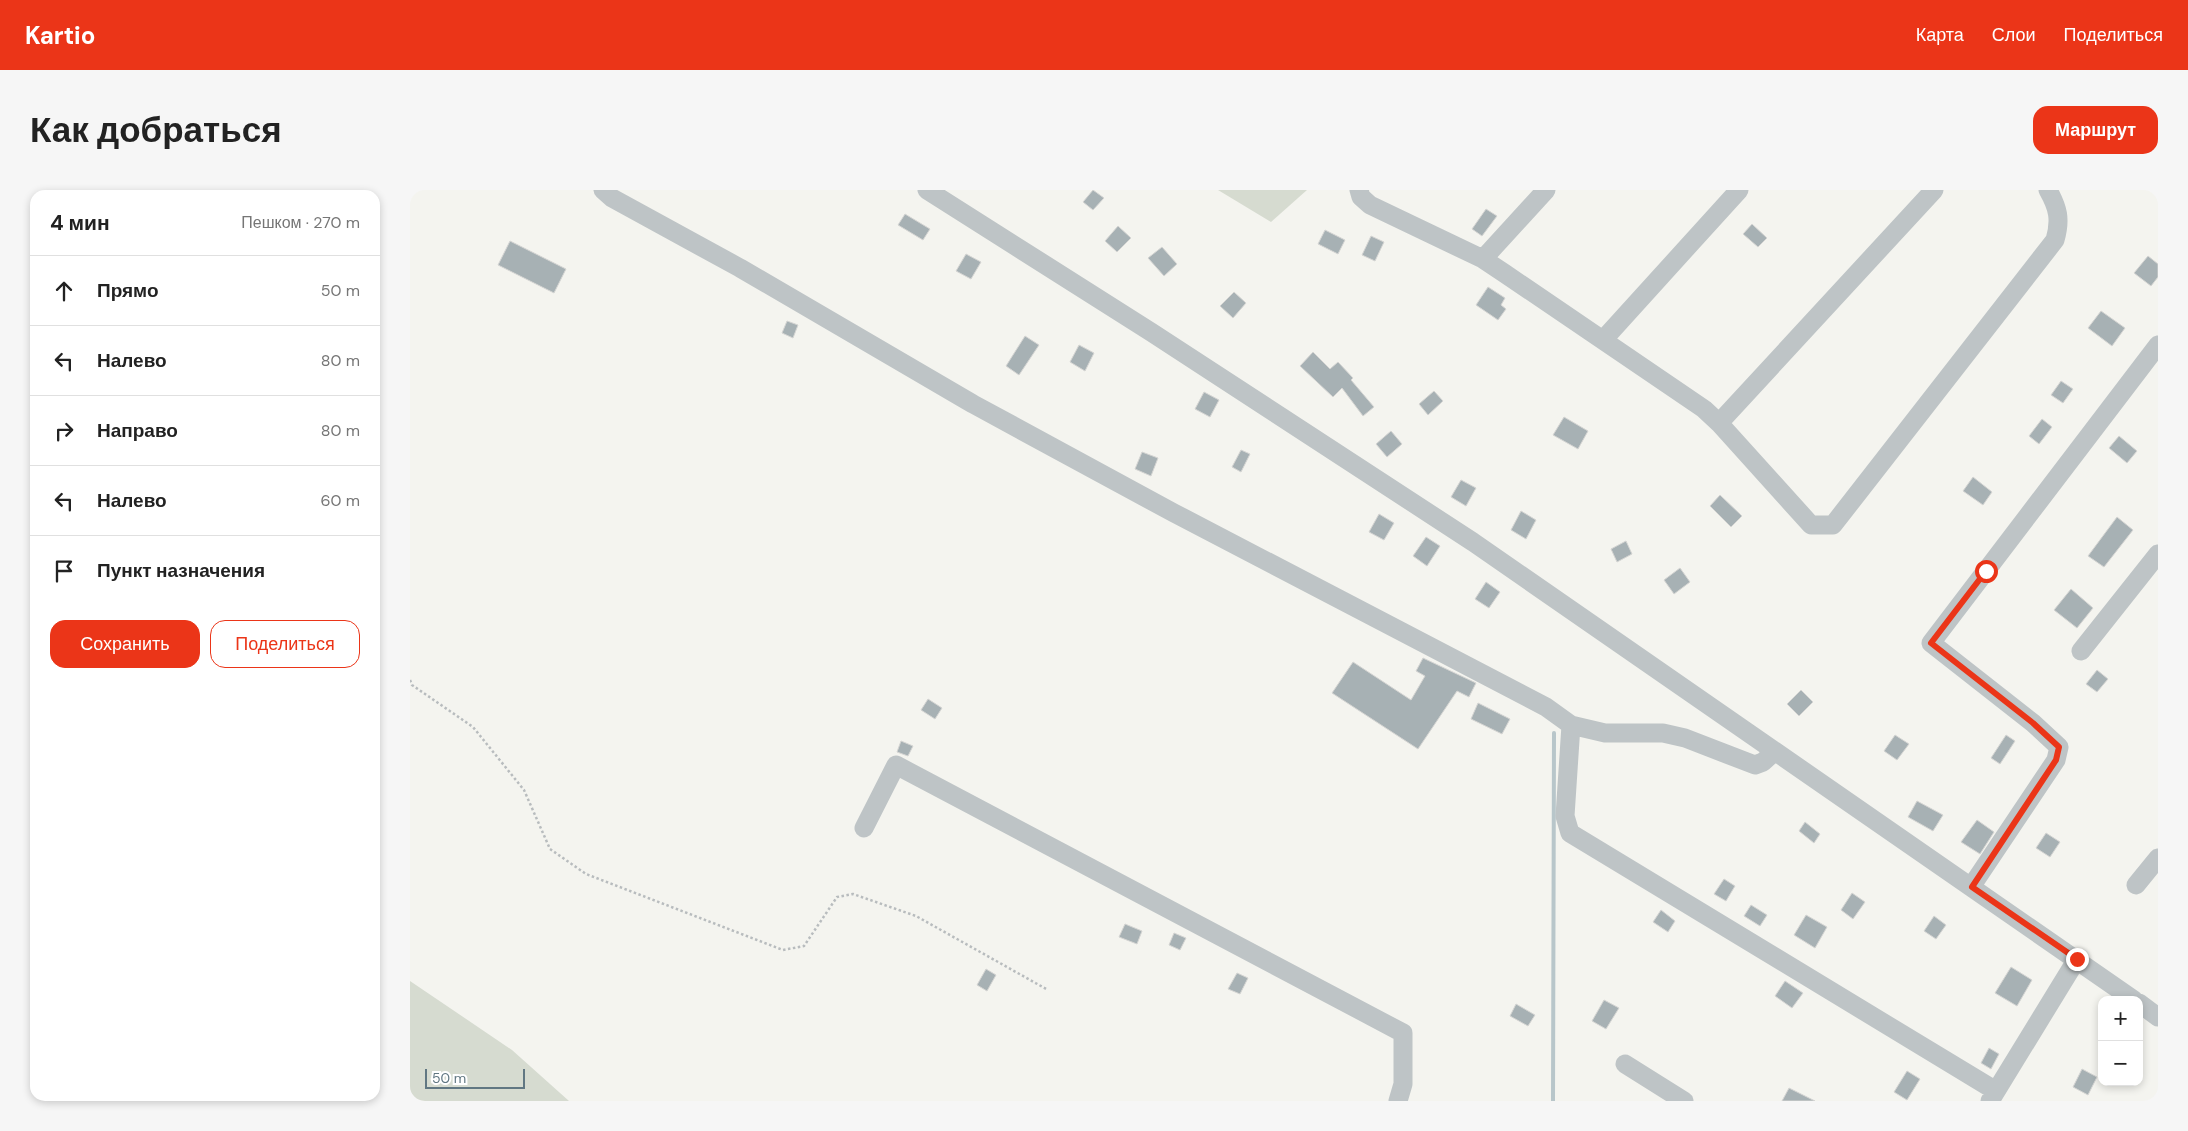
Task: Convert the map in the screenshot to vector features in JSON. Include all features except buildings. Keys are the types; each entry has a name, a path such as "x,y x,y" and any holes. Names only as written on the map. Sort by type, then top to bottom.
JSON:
{"street":[{"path":"603,190 612,198 740,268 973,404 1174,513 1546,707 1571,725 1605,733 1663,733 1685,738 1755,765 1763,762 1774,752"},
{"path":"927,190 1159,337 1465,537 2128,996"},
{"path":"1359,190 1361,197 1370,205 1483,259 1704,410 1719,423 1811,525 1833,525 2055,240 2060,225 2059,210 2048,190"},
{"path":"1483,259 1546,190"},
{"path":"1603,340 1739,190"},
{"path":"1719,423 1934,190"},
{"path":"1972,887 2056,760 2059,747 2033,723 1931,643 2155,354"},
{"path":"2081,651 2158,554"},
{"path":"1571,725 1565,816 1570,834 1993,1096 2077,959"},
{"path":"864,828 896,765 1403,1033 1403,1084 1398,1101"},
{"path":"2136,885 2158,858"},
{"path":"2143,1006 2158,1017"},
{"path":"1625,1064 1684,1101"}],"path":[{"path":"410,680 412,685 473,727 524,790 550,849 586,874 782,950 804,946 837,897 853,894 916,916 1048,990"}],"shaded area":[{"path":"1218,190 1307,190 1271,222"},
{"path":"410,981 512,1050 569,1101 410,1101"}],"waterway":[{"path":"1553,1101 1554,733"}],"route":[{"path":"1986,571 1931,643 2033,723 2059,747 2056,760 1972,887 2077,959"}]}
